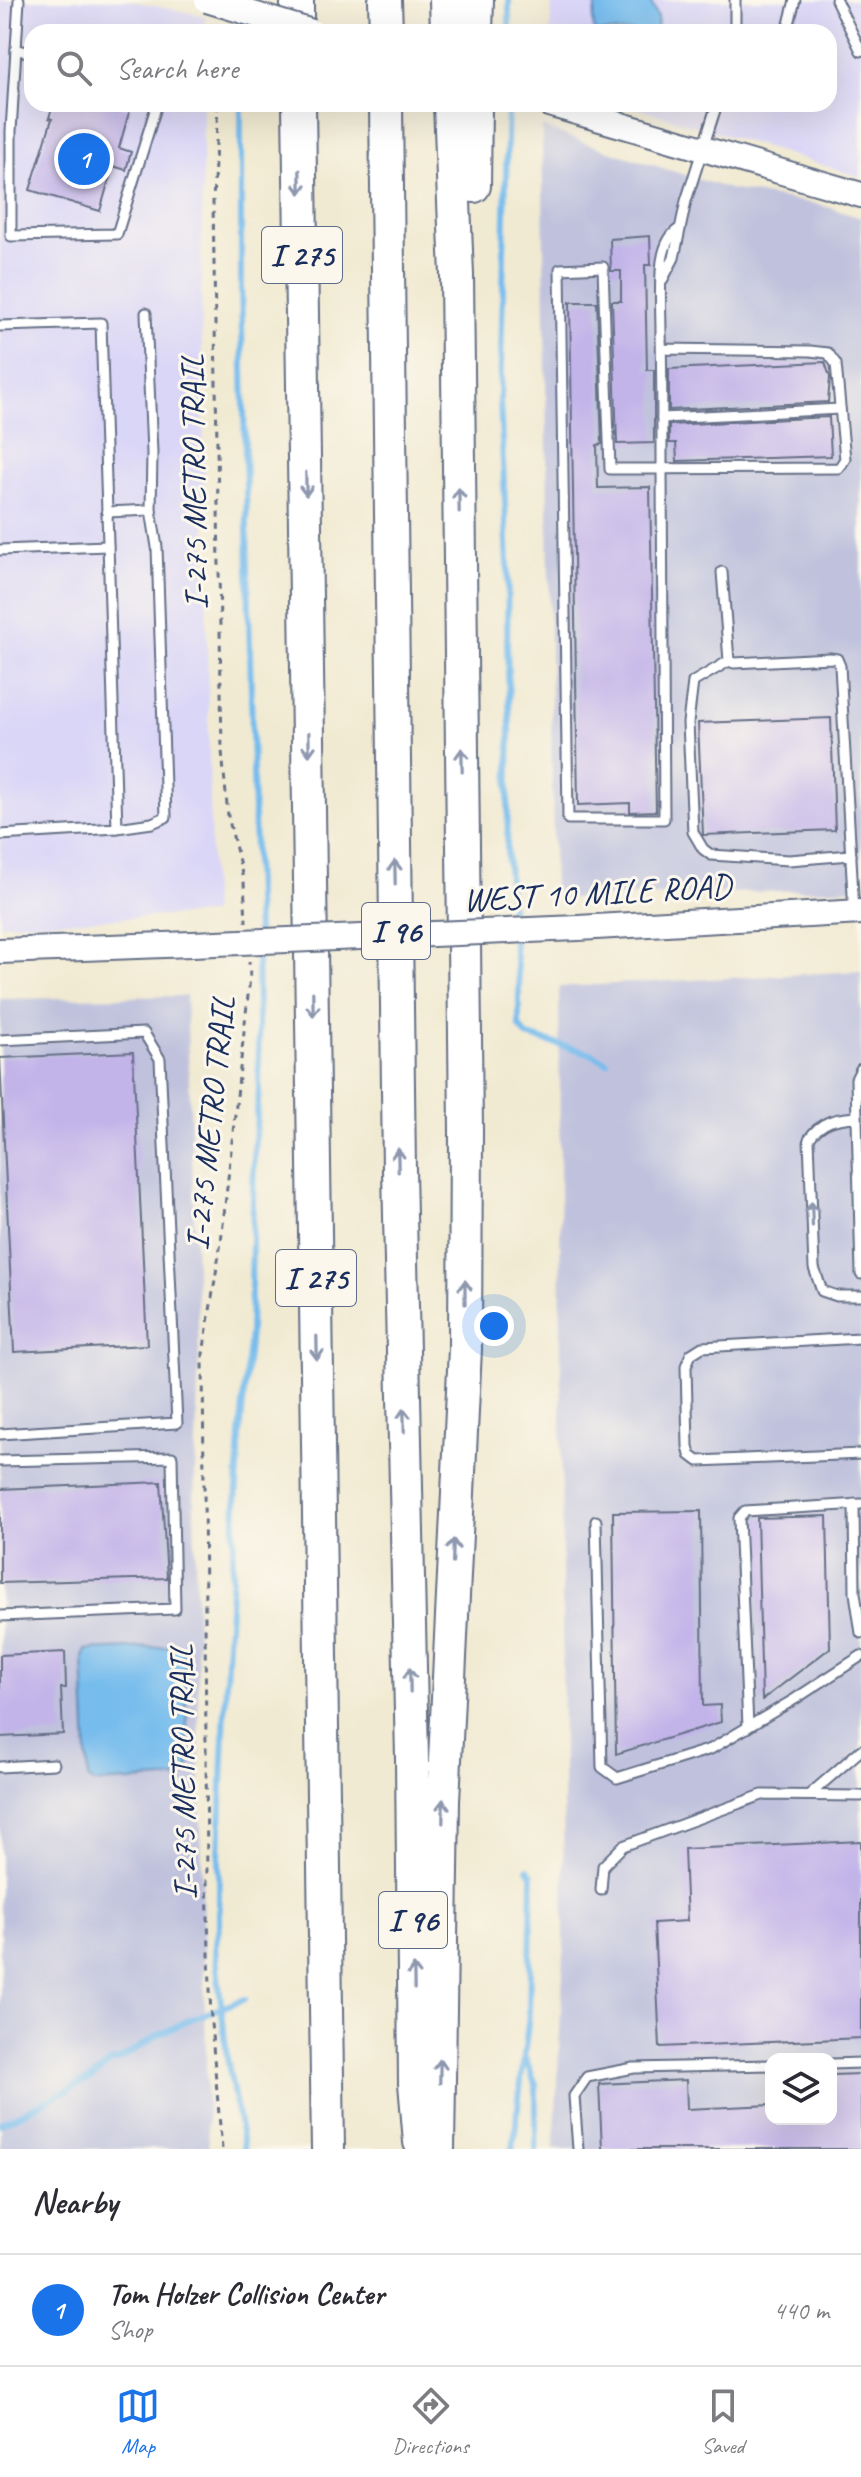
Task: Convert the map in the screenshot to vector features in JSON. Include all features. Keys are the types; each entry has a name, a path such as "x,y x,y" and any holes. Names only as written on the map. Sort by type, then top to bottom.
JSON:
{"highway":[{"path":"297,0 297,24"},
{"path":"385,0 386,24"},
{"path":"446,0 447,24"},
{"path":"476,24 477,0"},
{"name":"I 275","path":"299,112 328,2149"},
{"name":"I 96","path":"386,112 399,1186 412,1758 415,2083 421,2149"},
{"path":"438,2149 443,1801 465,1333 466,1131 457,275 450,112"},
{"path":"457,275 473,227 475,112"}],"main road":[{"path":"207,0 286,24"},
{"path":"577,112 861,195"},
{"name":"WEST 10 MILE ROAD","path":"0,951 578,928 857,912"}],"lane":[{"path":"19,0 11,143 11,236 117,234 155,112"},
{"path":"735,0 735,24"},
{"path":"789,24 795,0"},
{"path":"836,0 861,51"},
{"path":"16,49 24,52"},
{"path":"662,349 828,353 836,364 845,459 839,468 662,470 610,469 603,267 560,269 568,819 664,819 662,470 662,349 662,279 670,235 679,229 714,112"},
{"path":"0,835 117,828 152,823 166,817 157,547 151,510 152,453 146,313"},
{"path":"0,326 101,323 117,828"},
{"path":"662,418 840,409"},
{"path":"107,512 151,510"},
{"path":"0,550 108,546"},
{"path":"722,572 729,661"},
{"path":"851,855 789,860 711,855 703,849 693,832 688,723 693,682 729,661 837,659 845,715 851,855 857,912"},
{"path":"0,1040 144,1033 160,1059 177,1423 0,1434"},
{"path":"861,1069 856,1079 861,1274"},
{"path":"857,1117 818,1125 809,1139 814,1268 822,1291 837,1296 861,1296"},
{"path":"861,1338 702,1347 691,1354 686,1366 688,1446 690,1455 698,1461 861,1454"},
{"path":"0,1461 172,1457 175,1609 0,1616"},
{"path":"748,1727 739,1518 745,1511 857,1504 855,1593 861,1633"},
{"path":"596,1521 602,1767 617,1778 711,1749 861,1656"},
{"path":"809,1795 861,1750"},
{"path":"0,1767 54,1764"},
{"path":"601,1890 603,1866 623,1846 762,1795 861,1796"},
{"path":"837,2064 861,2063"},
{"path":"578,2149 574,2096 587,2077 634,2068 765,2065"}],"path":[{"name":"I-275 METRO TRAIL","path":"218,112 213,201 222,751 228,816 244,882 247,929"},
{"name":"I-275 METRO TRAIL","path":"222,2149 210,2006 203,1354 230,1166 250,977 249,961"}],"shaded area":[{"path":"0,0 126,0 205,16 204,24 24,24 24,112 203,112 201,298 212,914 0,924"},
{"path":"552,0 861,0 861,177 651,112 837,112 837,24 550,24"},
{"path":"542,127 729,189 821,205 861,218 861,888 554,899"},
{"path":"861,971 861,2149 554,2149 564,1953 559,987"},
{"path":"186,996 199,1352 194,1504 208,2149 0,2149 0,999"}],"water":[{"path":"597,0 650,0 658,17 657,24 593,24"},
{"path":"180,1646 184,1656 189,1770 183,1778 94,1783 88,1779 83,1657 86,1650"}],"building":[{"path":"51,112 129,112 119,148 131,152 126,170 113,166 100,211 30,190 52,119 49,118"},
{"path":"650,236 651,265 645,265 647,370 654,370 654,443 617,444 612,301 621,301 621,271 611,271 610,239"},
{"path":"570,302 597,302 602,444 597,445 598,488 650,487 656,811 630,812 630,803 578,805"},
{"path":"825,362 830,377 828,402 669,410 669,369"},
{"path":"829,417 831,456 677,461 676,443 669,443 669,425"},
{"path":"831,718 835,830 703,835 698,723"},
{"path":"133,1052 147,1345 14,1352 0,1058"},
{"path":"161,1482 167,1578 0,1583 0,1489"},
{"path":"701,1511 703,1706 720,1705 721,1722 616,1754 613,1512"},
{"path":"827,1516 830,1648 762,1700 757,1518"},
{"path":"65,1652 66,1688 61,1688 63,1734 0,1737 0,1655"},
{"path":"861,1841 861,2038 660,2047 654,1923 687,1921 684,1849"},
{"path":"861,2074 861,2149 602,2149 599,2084 686,2080 687,2109 765,2105 765,2125 837,2125 837,2075"}],"waterway":[{"path":"509,0 509,24"},
{"path":"242,16 242,24"},
{"path":"241,112 241,287 257,936"},
{"path":"508,112 500,401 508,564 510,728 507,850 512,924"},
{"path":"513,935 519,984 519,1026 527,1036 590,1053 607,1062"},
{"path":"244,2149 227,2058 215,1948 219,1927 227,1659 240,1435 250,1332 254,1153 259,1089 257,947"},
{"path":"513,2149 529,2014 532,1875 528,1869"},
{"path":"0,2124 92,2078 111,2062 155,2037 191,2019 245,1999"},
{"path":"524,2056 536,2085 536,2149"}],"place":[{"name":"Tom Holzer Collision Center","path":"84,159"}]}
